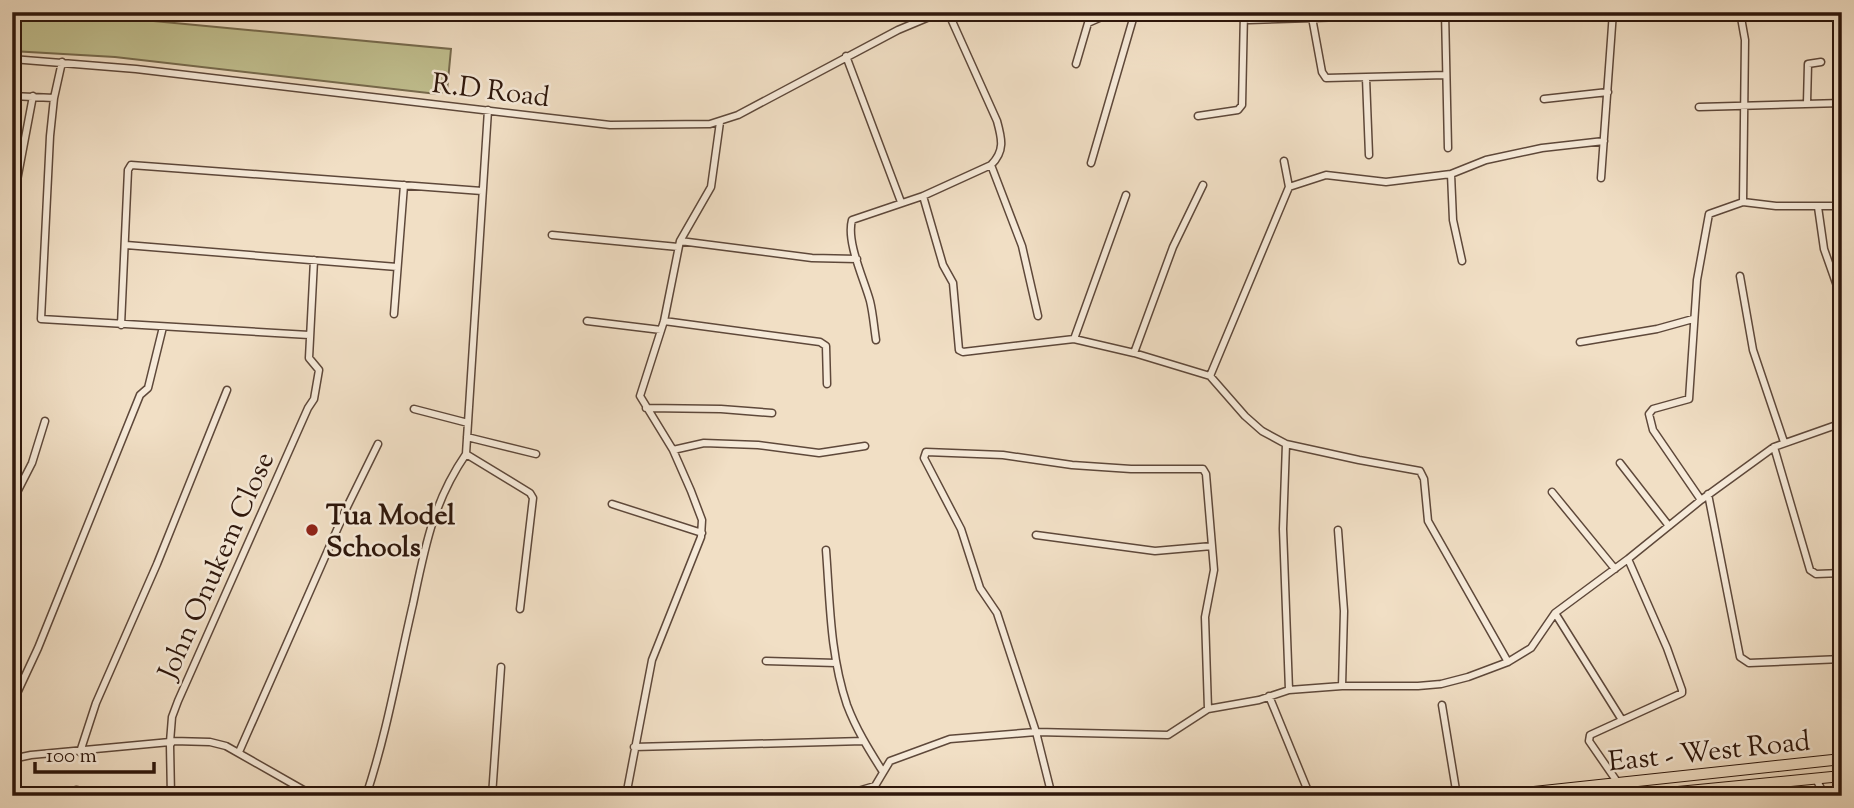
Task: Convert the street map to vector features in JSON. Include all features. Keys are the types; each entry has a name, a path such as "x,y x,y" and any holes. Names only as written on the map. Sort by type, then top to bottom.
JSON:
{"main road":[{"name":"East - West Road","path":"1497,796 1842,759"},
{"name":"East - West Road","path":"1637,796 1842,776"}],"street":[{"name":"R.D Road","path":"12,59 62,62 618,125 720,122 898,30 941,12"},
{"path":"876,340 870,302 857,260 852,219 923,196 991,165 999,157 1002,148 997,121 947,12"},
{"path":"1076,64 1088,23 1113,12"},
{"path":"1091,163 1135,12"},
{"path":"1198,116 1238,110 1242,105 1244,12"},
{"path":"1311,12 1324,77 1446,75"},
{"path":"1445,12 1448,148"},
{"path":"1249,20 1513,12"},
{"path":"1601,178 1614,12"},
{"path":"1741,12 1745,40 1743,202"},
{"path":"846,56 901,202"},
{"path":"62,62 54,98 46,186 41,319 309,335 314,260"},
{"path":"1807,103 1808,64 1821,62"},
{"path":"1366,78 1369,155"},
{"path":"1544,99 1608,92"},
{"path":"12,96 54,98"},
{"path":"12,207 33,96"},
{"path":"1699,107 1842,103"},
{"path":"366,796 390,713 436,512 442,494 466,454 488,110"},
{"path":"626,796 655,652 702,533 702,520 673,450 641,400 641,388 664,321 679,244 711,187 720,122"},
{"path":"1289,187 1326,175 1386,182 1451,174 1486,160 1542,148 1604,141"},
{"path":"1210,376 1289,187 1284,161"},
{"path":"121,325 128,170 131,165 482,191"},
{"path":"991,165 1022,246 1038,316"},
{"path":"1451,174 1453,220 1462,261"},
{"path":"394,314 404,185"},
{"path":"1135,353 1174,247 1203,185"},
{"path":"1074,340 1126,195"},
{"path":"923,196 943,265 953,284 959,350 962,352 1074,340 1135,353 1210,376 1245,416 1286,444 1423,472 1427,521 1508,662"},
{"path":"1701,500 1654,430 1648,414 1653,409 1689,399 1693,319 1709,214 1743,202 1776,206 1842,205"},
{"path":"1818,207 1824,249 1842,300"},
{"path":"552,235 857,260"},
{"path":"126,245 397,267"},
{"path":"1740,276 1753,350 1784,442"},
{"path":"1580,342 1657,329 1693,319"},
{"path":"587,321 661,330"},
{"path":"664,321 820,342 826,346 827,384"},
{"path":"12,704 38,648 140,395 148,388 163,327"},
{"name":"John Onukem Close","path":"171,796 172,716 314,399 319,370 309,358 309,335"},
{"path":"80,752 96,703 157,564 227,390"},
{"path":"646,408 772,413"},
{"path":"414,409 468,424"},
{"path":"12,502 32,463 45,421"},
{"path":"841,796 874,786 890,761 950,739 1036,732 1168,735 1208,709 1289,690 1342,686 1418,686 1441,684 1468,677 1508,662 1531,648 1555,613 1628,559 1708,494 1774,447 1842,423"},
{"path":"467,437 536,454"},
{"path":"673,450 704,443 758,445 818,453 865,446"},
{"path":"239,752 378,444"},
{"path":"1286,444 1283,529 1289,690"},
{"path":"1774,447 1810,570 1816,573 1842,573"},
{"path":"1052,796 1036,732 997,613 980,588 961,529 924,458 926,452 1003,455 1072,465 1131,469 1203,469 1206,474 1213,578 1205,617 1208,709"},
{"path":"466,454 530,493 533,498 520,609"},
{"path":"1620,463 1669,526"},
{"path":"1552,492 1615,569"},
{"path":"1708,494 1740,657 1749,663 1842,659"},
{"path":"612,504 702,533"},
{"path":"1338,530 1344,611 1342,686"},
{"path":"1036,535 1155,551 1212,546"},
{"path":"826,550 836,663 847,705 883,772"},
{"path":"1618,783 1589,737 1591,733 1682,694 1667,648 1628,559"},
{"path":"1555,613 1622,720"},
{"path":"766,661 836,663"},
{"path":"492,796 501,667"},
{"path":"1269,696 1310,796"},
{"path":"1442,705 1457,796"},
{"path":"634,747 864,741"},
{"path":"12,759 170,742 209,742 239,752 314,796"},
{"path":"1816,779 1825,796"},
{"path":"76,790 108,796"}],"shaded area":[{"path":"12,12 99,12 143,20 451,49 447,91 437,94 115,57 12,51"}],"place":[{"name":"Tua Model Schools","path":"312,530"}]}
